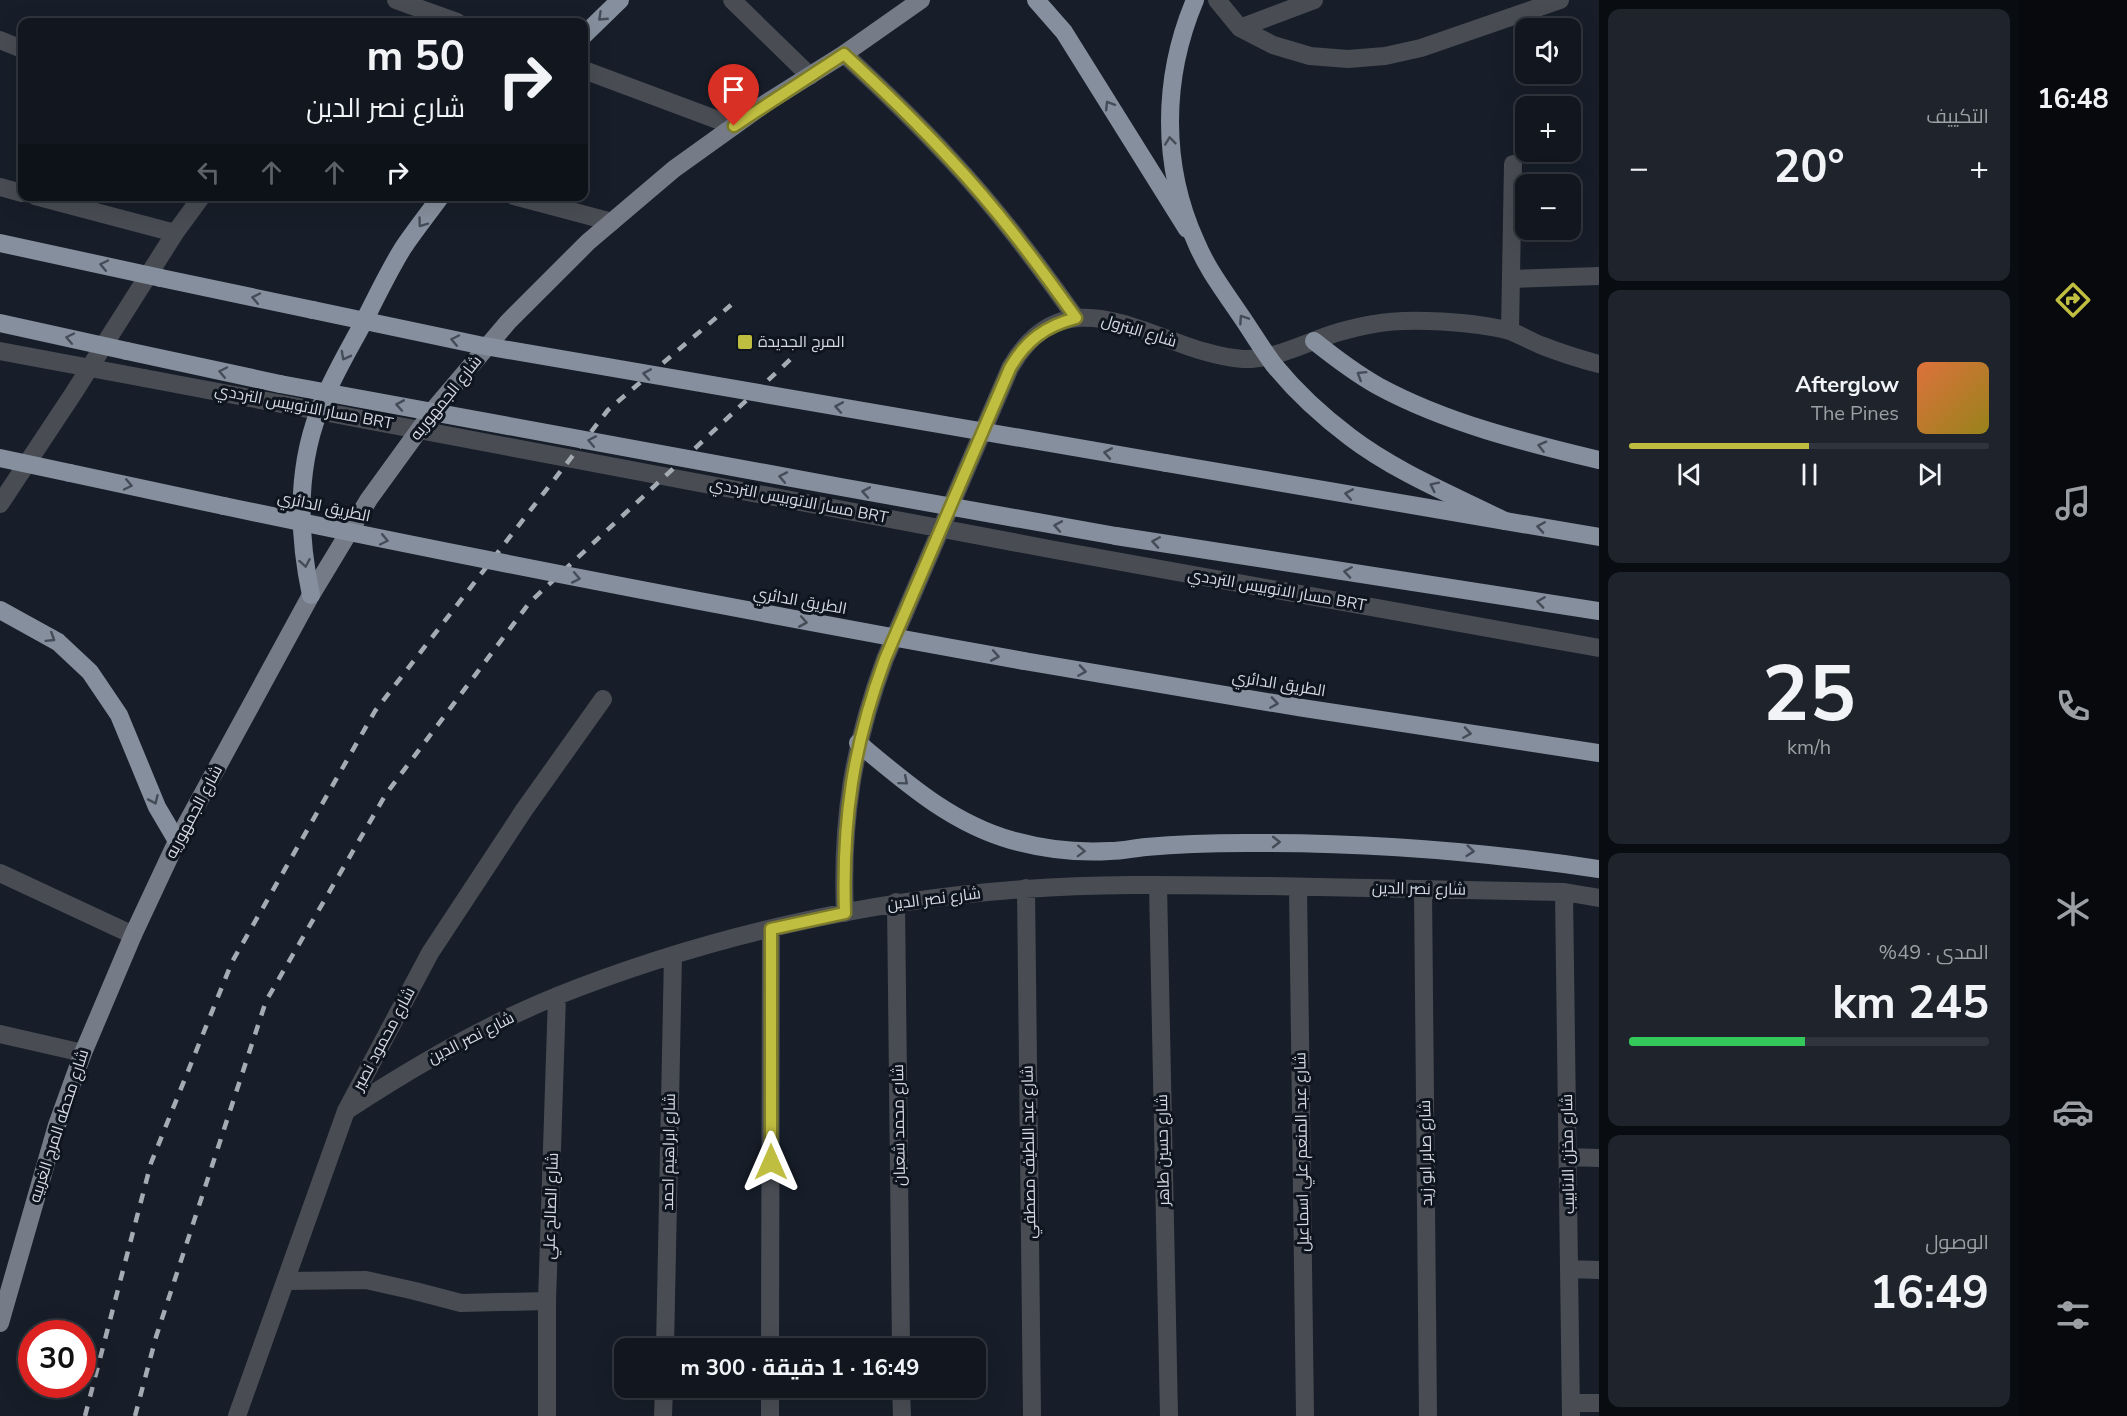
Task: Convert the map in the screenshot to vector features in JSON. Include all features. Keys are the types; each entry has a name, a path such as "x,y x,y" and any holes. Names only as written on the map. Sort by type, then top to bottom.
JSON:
{"highway":[{"path":"588,31 621,0"},
{"path":"1036,0 1064,33 1196,243 1214,276 1274,364 1297,391 1323,415 1380,458 1505,521"},
{"path":"1195,0 1185,22 1175,59 1170,96 1169,134 1176,182 1196,243"},
{"path":"311,596 303,559 300,521 302,483 308,447 318,412 403,249 437,201"},
{"path":"0,243 479,345 1599,537"},
{"path":"0,323 280,384 841,488 1128,538 1599,611"},
{"path":"1314,341 1342,363 1378,386 1425,407 1473,426 1515,439 1599,460"},
{"name":"الطريق الدائري","path":"0,458 456,555 745,611 1280,704 1599,753"},
{"path":"0,610 58,642 90,672 119,715 157,807 177,841"},
{"path":"858,743 920,795 948,813 1009,840 1043,847 1077,851 1111,851 1213,844 1327,842 1464,850 1599,869"}],"main road":[{"name":"شارع الجمهوريه","path":"133,935 177,841 311,596 369,499 435,408 508,322 588,242 674,169 921,0"},
{"name":"شارع محطه المرج الغربيه","path":"0,1323 57,1125 83,1053 133,935"}],"street":[{"path":"396,0 446,18"},
{"path":"732,0 810,76"},
{"path":"1217,0 1240,28 1273,45 1310,56 1348,59 1376,57 1421,48 1560,0"},
{"path":"1240,28 1314,0"},
{"path":"0,40 18,47"},
{"path":"844,54 899,106 996,211 1076,318"},
{"path":"588,71 734,126"},
{"path":"1510,332 1513,164"},
{"path":"0,187 18,192"},
{"path":"54,201 175,233"},
{"path":"0,504 175,233 198,201"},
{"path":"533,201 612,222"},
{"path":"1511,279 1599,276"},
{"name":"شارع البترول","path":"845,913 843,871 845,829 858,743 870,701 885,659 1010,368 1023,347 1042,331 1058,322 1094,317 1112,320 1219,355 1244,359 1269,355 1338,332 1388,322 1420,321 1465,324 1510,332 1599,364"},
{"name":"مسار الاتوبيس الترددي BRT","path":"0,351 1055,550 1599,648"},
{"name":"شارع محمود نصير","path":"237,1416 346,1111 430,953 524,810 603,699"},
{"path":"0,873 133,935"},
{"name":"شارع نصر الدين","path":"346,1111 386,1085 470,1037 557,996 674,954 771,929 896,902 1026,888 1158,885 1564,892 1599,898"},
{"name":"شارع حسين طاهر","path":"1158,885 1169,1416"},
{"name":"شارع عبد المنعم علي اسماعيل","path":"1298,887 1305,1416"},
{"name":"شارع عبد اللطيف مصطفي","path":"1026,888 1032,1416"},
{"name":"شارع صابر ابو زيد","path":"1423,889 1428,1416"},
{"name":"شارع مخزن الانابيب","path":"1564,892 1571,1409"},
{"name":"شارع محمد شعبان","path":"896,902 901,1338"},
{"path":"770,1338 771,929"},
{"name":"شارع ابراهيم احمد","path":"664,1338 674,954"},
{"name":"شارع الصالح علي","path":"547,1416 557,996"},
{"path":"0,1034 83,1053"},
{"path":"1568,1157 1599,1158"},
{"path":"1569,1269 1599,1270"},
{"path":"286,1281 366,1280 415,1290 461,1303 548,1301"},
{"path":"663,1416 664,1398"},
{"path":"770,1398 770,1416"},
{"path":"902,1398 902,1416"},
{"path":"1571,1409 1599,1403"}],"railway":[{"path":"85,1416 151,1163 232,962 375,711 608,410 731,305"},
{"path":"135,1416 156,1337 266,1001 386,794 530,602 793,357"}],"place":[{"name":"المرج الجديدة","path":"745,342"}],"route":[{"path":"734,126 844,54 899,106 996,211 1076,318 1058,322 1042,331 1018,353 885,659 858,743 850,787 843,871 845,913 771,929 771,1162"}]}
